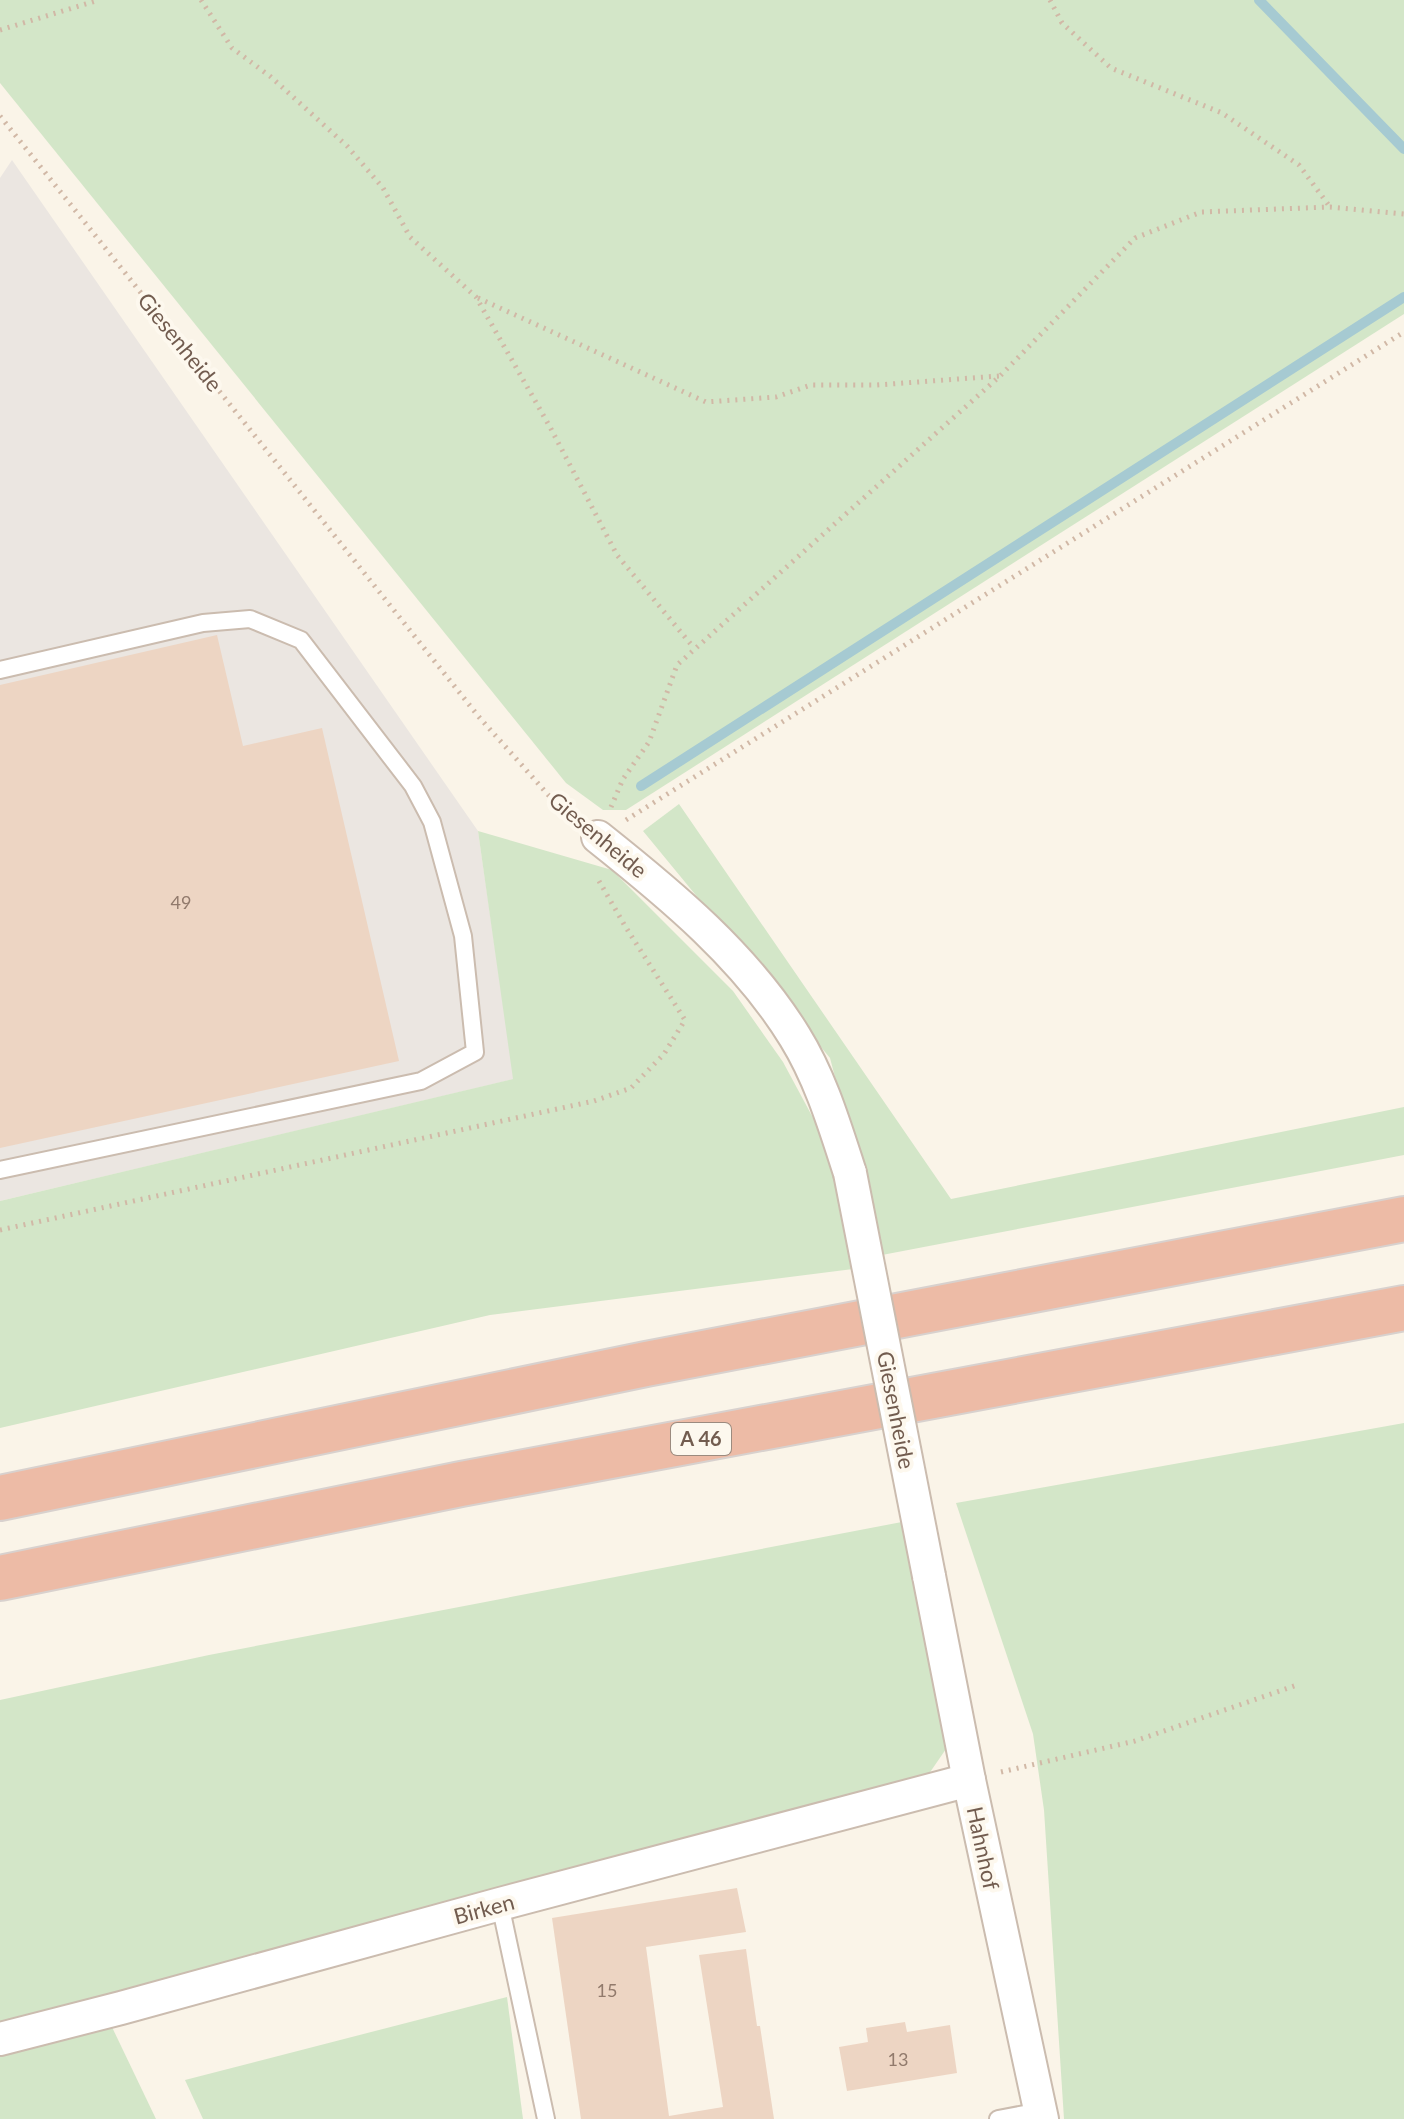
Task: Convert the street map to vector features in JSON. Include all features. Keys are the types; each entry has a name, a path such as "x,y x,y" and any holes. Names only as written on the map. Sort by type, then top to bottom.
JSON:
{"highway":[{"path":"0,1498 646,1364 1404,1219"},
{"name":"A 46","path":"0,1578 476,1481 1404,1308"}],"street":[{"name":"Giesenheide","path":"598,837 657,884 748,973 796,1038 828,1105 850,1173 929,1576"},
{"name":"Hahnhof","path":"929,1576 1041,2115"},
{"name":"Birken","path":"0,2039 969,1780"}],"lane":[{"path":"0,670 203,623 250,619 301,640 413,786 432,822 463,936 475,1052 421,1081 0,1170"},
{"path":"500,1904 546,2119"},
{"path":"998,2119 1041,2115"}],"path":[{"path":"0,30 99,0"},
{"path":"201,0 232,48 271,77 347,146 383,188 410,237 476,297 706,402 776,397 811,385 877,385 1000,376"},
{"path":"1050,0 1062,23 1111,68 1222,113 1299,165 1330,207"},
{"name":"Giesenheide","path":"0,116 479,717 559,807 598,837"},
{"path":"0,1230 594,1101 631,1088 664,1054 685,1020 602,889 594,870 598,837 623,779 649,742 677,665 1000,376 1135,238 1201,212 1330,207 1404,214"},
{"path":"476,297 550,427 617,555 694,648"},
{"path":"598,837 1404,332"},
{"path":"969,1780 1135,1741 1297,1685"}],"shaded area":[{"path":"12,160 478,831 514,1079 0,1201 0,178"}],"green space":[{"path":"0,0 1404,0 1404,314 626,810 603,810 566,783 0,83"},
{"path":"679,804 951,1199 1404,1107 1404,1155 882,1255 830,1058 643,831"},
{"path":"478,831 612,870 733,991 783,1062 826,1142 853,1269 490,1315 0,1428 0,1201 513,1079"},
{"path":"1404,1423 1404,2119 1064,2119 1044,1810 1033,1734 956,1503"},
{"path":"907,1521 946,1749 924,1781 0,2028 0,1700 209,1655"},
{"path":"507,1997 523,2119 203,2119 185,2080"},
{"path":"111,2025 156,2119 0,2119 0,2057"}],"building":[{"path":"217,635 243,746 322,728 399,1061 0,1148 0,685"},
{"path":"737,1888 746,1932 646,1947 669,2116 723,2107 699,1955 746,1949 774,2119 581,2119 552,1918"},
{"path":"905,2022 907,2032 950,2025 957,2073 847,2091 839,2047 868,2042 866,2028"}],"waterway":[{"path":"1259,0 1404,149"},
{"path":"641,786 1404,297"}]}
